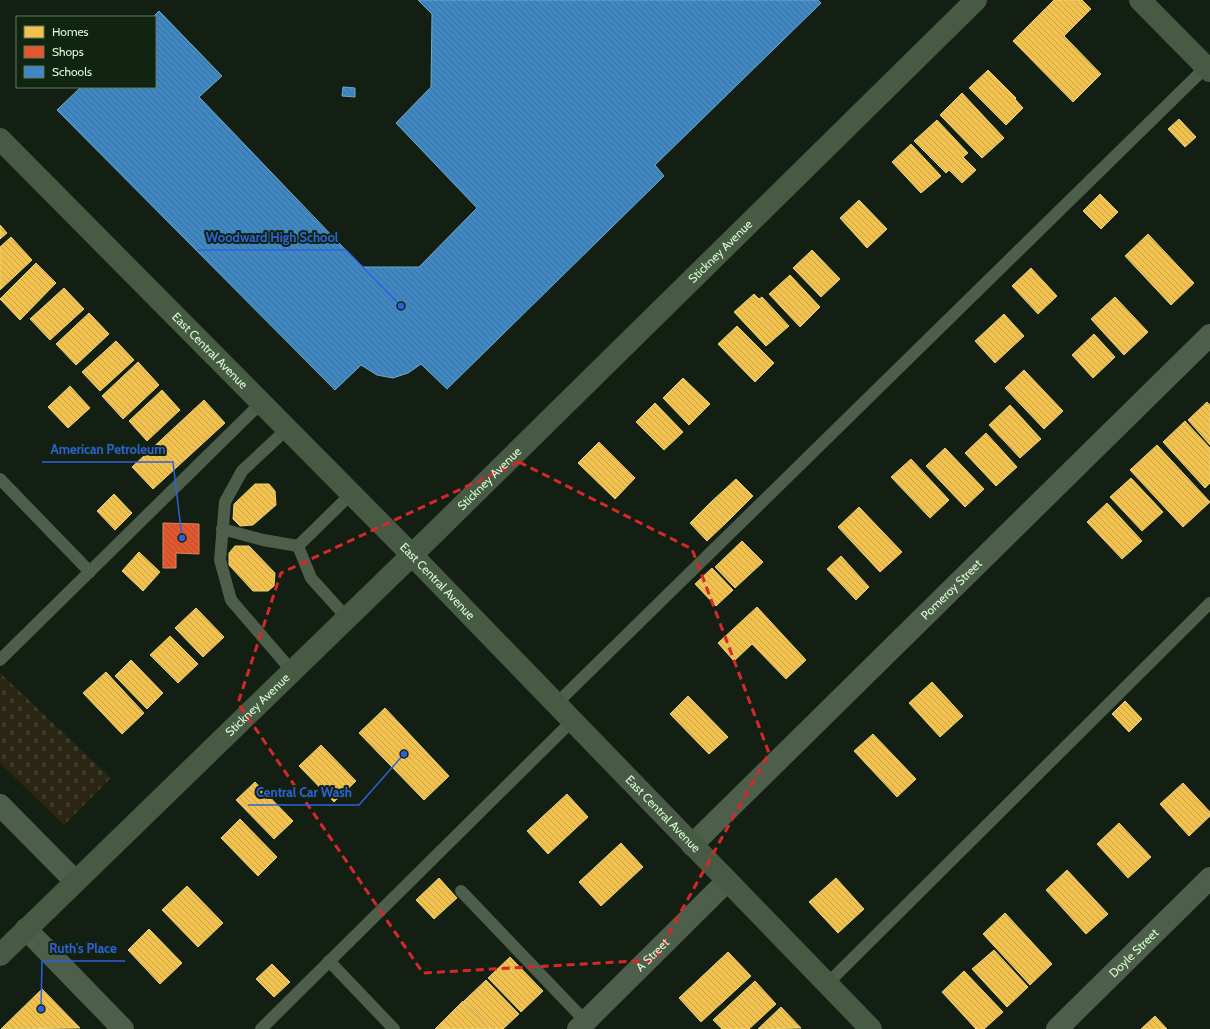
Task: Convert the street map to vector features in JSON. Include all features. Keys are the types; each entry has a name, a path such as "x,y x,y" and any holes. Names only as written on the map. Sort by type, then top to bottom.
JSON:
{"street":[{"name":"Stickney Avenue","path":"0,955 412,555 976,0"},
{"path":"1140,0 1209,67"},
{"name":"East Central Avenue","path":"0,139 412,555 870,1029"},
{"name":"Pomeroy Street","path":"692,845 1210,335"},
{"path":"0,805 75,881"},
{"name":"Doyle Street","path":"1057,1029 1210,878"},
{"name":"A Street","path":"585,1026 727,881"},
{"path":"26,929 123,1029"}],"lane":[{"path":"556,704 1209,67"},
{"path":"0,660 261,403"},
{"path":"287,429 242,471 225,502 220,560 231,600 292,671"},
{"path":"0,479 90,572"},
{"path":"298,546 351,494"},
{"path":"222,529 263,540 298,546"},
{"path":"298,546 311,578 347,618"},
{"path":"827,984 1210,603"},
{"path":"260,1029 572,721"},
{"path":"461,891 585,1026"},
{"path":"329,961 394,1029"}],"highlighted area":[{"path":"519,462 692,549 769,753 654,960 423,973 238,703 281,573"}],"green space":[{"path":"0,673 111,778 64,825 0,763"}],"building: Homes":[{"path":"1054,0 1082,0 1091,9 1064,36 1101,74 1073,102 1013,41"},
{"path":"988,70 1016,98 1015,99 1023,108 1006,125 969,88"},
{"path":"962,93 1004,138 982,158 940,115"},
{"path":"1179,119 1196,137 1185,147 1168,129"},
{"path":"937,120 968,153 963,157 976,170 962,183 949,170 946,173 914,141"},
{"path":"911,144 941,176 921,193 892,162"},
{"path":"1100,194 1118,212 1101,229 1083,211"},
{"path":"859,200 887,229 867,248 840,218"},
{"path":"0,225 7,233 0,239"},
{"path":"1148,234 1194,283 1171,305 1125,256"},
{"path":"11,237 32,260 0,290 0,247"},
{"path":"812,250 840,279 821,297 793,268"},
{"path":"36,263 56,283 20,320 0,299"},
{"path":"1031,268 1057,296 1038,314 1012,286"},
{"path":"790,275 820,307 800,327 769,294"},
{"path":"64,288 84,309 50,340 30,319"},
{"path":"754,294 759,299 762,297 789,326 766,346 734,312"},
{"path":"1115,297 1148,332 1124,355 1091,319"},
{"path":"89,313 109,334 76,365 56,344"},
{"path":"1004,314 1024,336 995,363 975,341"},
{"path":"737,326 774,363 755,382 718,344"},
{"path":"1094,334 1115,357 1093,378 1072,355"},
{"path":"116,341 134,360 100,391 82,372"},
{"path":"138,362 159,385 123,419 102,396"},
{"path":"1024,370 1063,411 1044,429 1005,388"},
{"path":"683,378 710,404 689,425 663,398"},
{"path":"70,386 90,408 68,428 48,407"},
{"path":"162,390 180,410 147,441 129,421"},
{"path":"204,400 225,423 153,489 132,467"},
{"path":"1207,402 1210,405 1210,445 1188,420"},
{"path":"655,403 683,432 664,450 636,422"},
{"path":"1010,405 1041,439 1020,458 989,425"},
{"path":"1185,421 1210,448 1210,483 1205,488 1163,442"},
{"path":"986,433 1017,467 996,486 965,453"},
{"path":"599,442 635,478 615,499 578,463"},
{"path":"1157,445 1210,502 1183,527 1130,470"},
{"path":"945,448 984,489 965,507 926,466"},
{"path":"911,459 949,500 930,518 891,477"},
{"path":"1131,478 1163,512 1142,531 1110,497"},
{"path":"736,479 753,496 728,521 711,502"},
{"path":"255,484 269,484 275,491 276,505 253,525 240,526 233,519 234,504"},
{"path":"114,494 132,513 115,530 97,511"},
{"path":"711,502 728,521 707,541 690,523"},
{"path":"1107,503 1142,541 1122,559 1087,522"},
{"path":"859,507 902,552 880,572 838,527"},
{"path":"742,541 763,562 735,588 715,567"},
{"path":"235,546 249,546 275,573 274,586 268,591 253,591 229,565 229,553"},
{"path":"139,552 160,572 143,591 122,571"},
{"path":"841,556 869,587 856,600 827,569"},
{"path":"712,568 733,590 716,606 695,584"},
{"path":"757,607 806,660 786,679 752,644 734,661 718,643"},
{"path":"196,608 224,637 203,657 175,628"},
{"path":"170,636 198,664 178,683 150,655"},
{"path":"131,660 163,693 147,709 115,676"},
{"path":"106,672 144,713 122,734 83,693"},
{"path":"932,682 963,716 940,737 909,703"},
{"path":"688,696 728,737 709,754 670,714"},
{"path":"1125,701 1142,719 1129,732 1112,714"},
{"path":"385,708 449,776 424,800 359,733"},
{"path":"873,734 916,779 897,797 854,751"},
{"path":"321,745 356,781 334,802 299,766"},
{"path":"255,782 293,821 274,839 236,800"},
{"path":"1183,783 1210,812 1210,816 1189,836 1160,804"},
{"path":"567,794 588,817 548,854 527,831"},
{"path":"240,819 277,857 258,876 221,838"},
{"path":"1119,823 1151,857 1128,878 1097,844"},
{"path":"621,843 643,867 601,906 579,882"},
{"path":"1067,870 1108,914 1086,934 1046,890"},
{"path":"439,878 457,898 434,919 416,900"},
{"path":"836,878 864,909 838,933 809,902"},
{"path":"187,886 223,923 198,947 162,910"},
{"path":"1005,913 1052,964 1030,985 983,934"},
{"path":"149,929 182,963 160,984 128,950"},
{"path":"994,950 1028,987 1007,1007 972,969"},
{"path":"728,952 751,976 701,1022 679,998"},
{"path":"510,957 543,991 521,1012 488,978"},
{"path":"272,964 290,982 274,997 256,979"},
{"path":"964,971 1003,1012 984,1029 976,1029 942,992"},
{"path":"486,980 519,1014 503,1029 491,1029 464,1001"},
{"path":"755,981 776,1004 749,1029 722,1029 713,1020"},
{"path":"42,989 80,1028 1,1029"},
{"path":"463,1001 490,1029 447,1029 441,1023"},
{"path":"781,1007 801,1028 758,1029"},
{"path":"1155,1016 1167,1029 1141,1029"},
{"path":"441,1023 446,1029 435,1029"}],"building: Shops":[{"path":"163,523 199,524 199,554 176,553 176,568 163,568"}],"building: Schools":[{"path":"418,0 818,0 821,3 655,165 664,176 447,389 421,364 408,373 393,378 377,375 361,365 335,390 57,110 80,88 156,88 156,16 154,16 159,11 222,76 199,97 362,267 419,267 477,208 396,123 431,87 432,14"},
{"path":"343,87 355,88 355,97 342,96"}],"place":[{"name":"Woodward High School","path":"401,306"},
{"name":"American Petroleum","path":"182,538"},
{"name":"Central Car Wash","path":"404,754"},
{"name":"Ruth's Place","path":"41,1009"}]}
